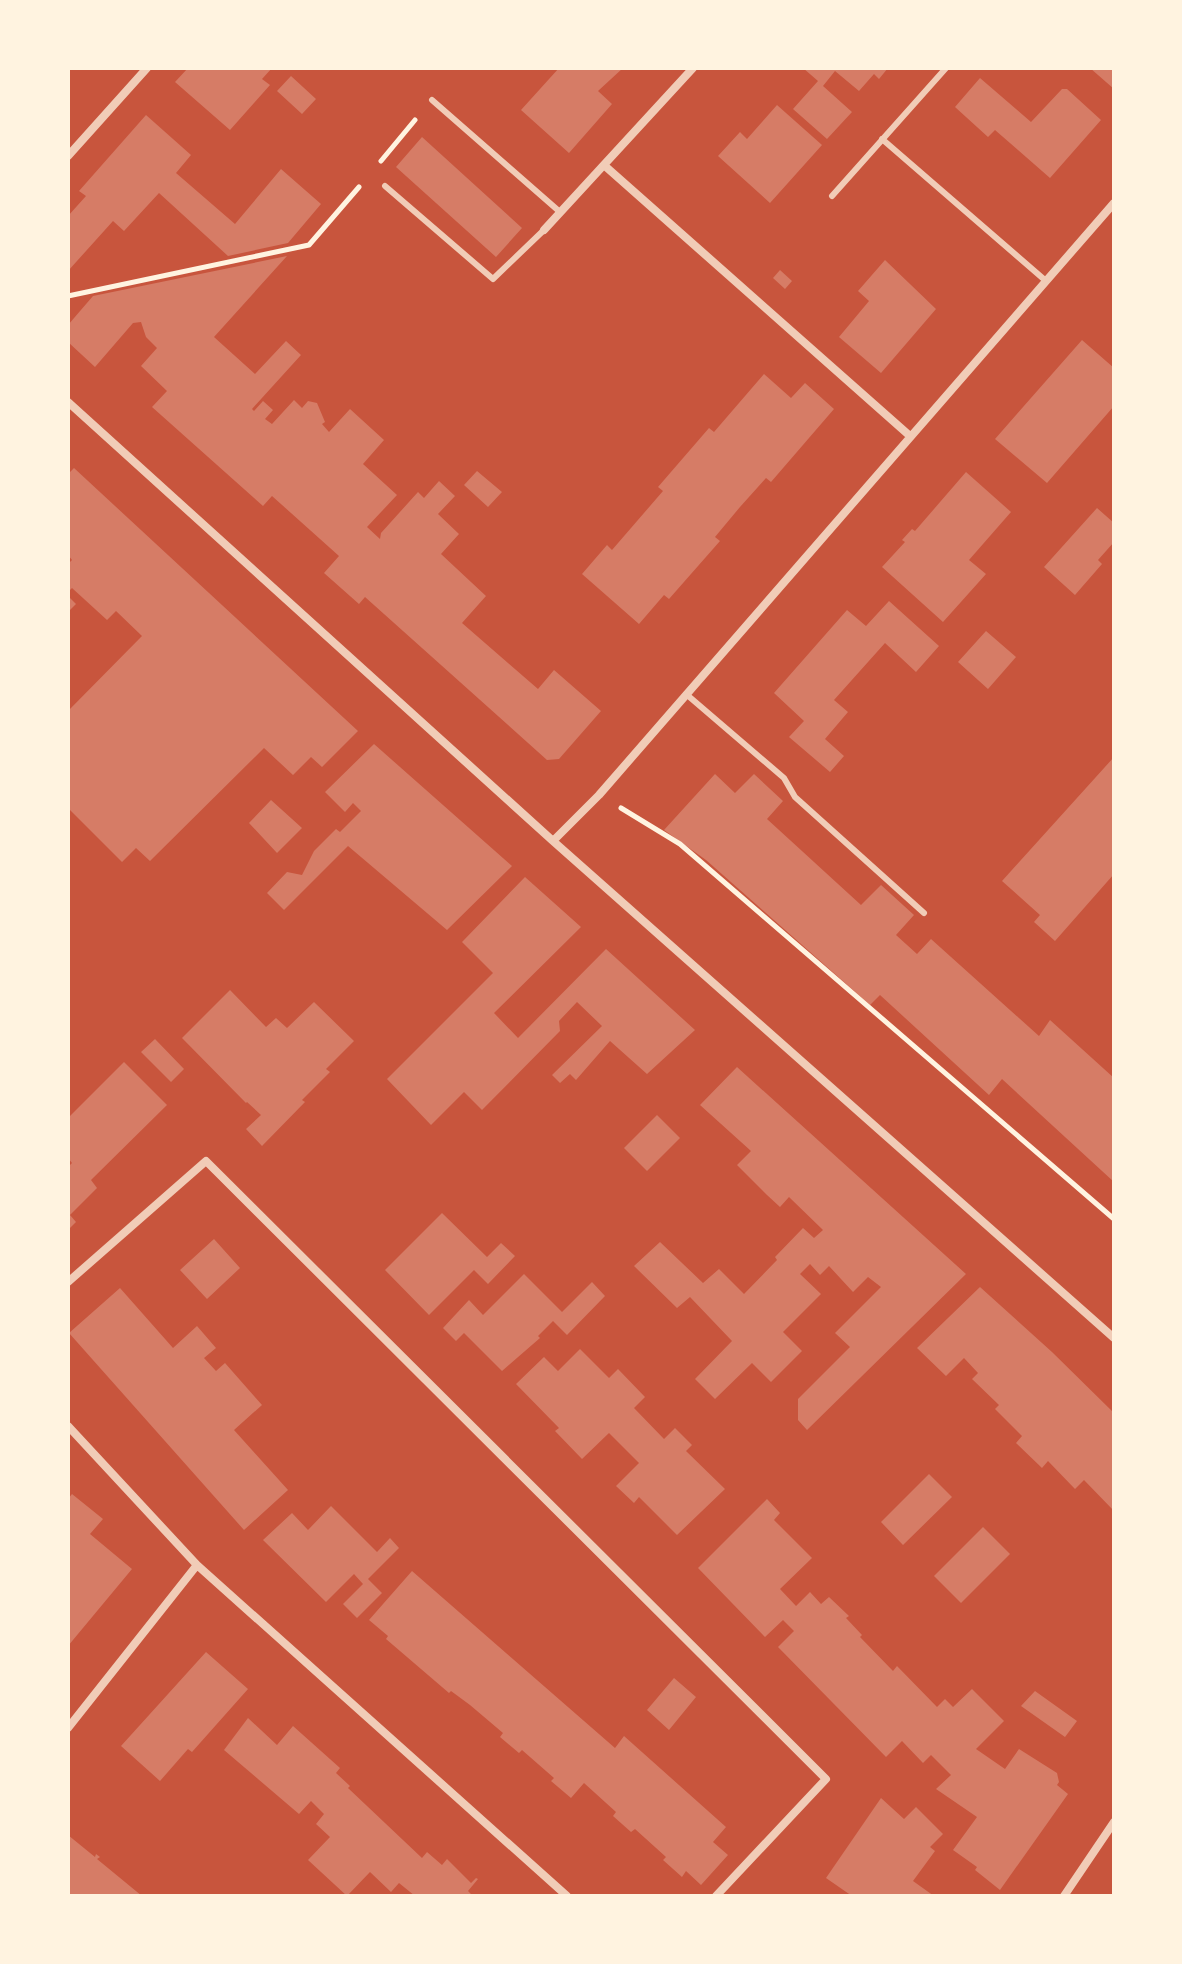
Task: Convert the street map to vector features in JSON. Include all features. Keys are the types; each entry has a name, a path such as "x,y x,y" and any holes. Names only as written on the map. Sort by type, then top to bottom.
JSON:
{"street":[{"path":"68,156 147,68"},
{"path":"544,230 693,68"},
{"path":"605,166 910,436"},
{"path":"553,841 599,795 1114,203"},
{"path":"68,402 553,841 1114,1338"},
{"path":"68,1282 206,1161 826,1779 716,1896"},
{"path":"68,1426 197,1565 567,1896"},
{"path":"68,1728 197,1565"},
{"path":"1064,1896 1114,1822"}],"lane":[{"path":"832,196 946,68"},
{"path":"432,100 560,212"},
{"path":"882,139 1046,281"},
{"path":"385,186 493,279 544,230"},
{"path":"686,694 784,778 795,797 924,913"}],"path":[{"path":"371,172 432,100"},
{"path":"68,296 309,245 360,184"},
{"path":"599,795 680,844 1114,1219"}],"building":[{"path":"188,68 272,68 262,79 270,85 230,130 175,82"},
{"path":"559,68 623,68 598,91 612,104 569,153 521,110"},
{"path":"803,68 888,68 879,79 874,74 859,91 835,71 823,86 852,112 827,139 793,109 818,81"},
{"path":"1090,68 1114,68 1114,89"},
{"path":"291,76 316,99 302,114 277,91"},
{"path":"980,78 1031,122 1062,89 1067,89 1101,120 1050,178 995,130 988,137 955,107"},
{"path":"777,105 822,145 770,203 718,156 740,132 747,139"},
{"path":"146,115 191,155 176,173 235,224 281,169 321,204 288,243 228,256 159,193 124,231 113,221 68,271 68,216 86,196 79,191"},
{"path":"422,137 522,228 496,257 396,167"},
{"path":"287,256 214,337 255,374 286,341 301,355 252,409 254,411 263,401 273,410 265,419 272,424 294,400 302,408 308,401 317,403 325,422 322,424 329,432 350,409 384,440 363,464 397,495 367,527 380,539 381,533 418,492 424,498 439,481 455,496 438,514 459,534 441,554 486,596 462,623 538,689 554,670 601,711 559,759 547,760 365,597 359,604 324,573 339,556 272,496 263,506 152,407 167,391 141,366 157,348 146,337 141,322 133,323 95,367 68,342 68,325 93,296"},
{"path":"885,260 936,309 881,373 839,337 869,301 858,291"},
{"path":"780,270 792,281 785,289 773,278"},
{"path":"1082,340 1114,368 1114,406 1047,483 995,439"},
{"path":"764,374 791,398 805,383 834,409 771,482 766,478 740,507 715,537 720,541 669,599 664,595 639,624 582,574 607,545 612,550 663,491 658,487 709,428 714,432"},
{"path":"74,468 358,731 322,767 311,757 293,775 264,748 150,861 136,848 122,862 68,808 68,711 142,636 116,611 107,620 72,588 68,592 68,564 72,560 68,555 68,474"},
{"path":"477,471 502,492 488,507 464,485"},
{"path":"966,472 1011,512 969,560 986,574 943,622 882,567 905,542 902,540 912,529 915,531"},
{"path":"1097,508 1114,523 1114,542 1098,560 1102,564 1075,595 1044,567"},
{"path":"68,596 76,604 68,612"},
{"path":"889,601 939,646 916,672 885,643 834,700 848,712 825,739 844,756 830,772 789,737 804,721 774,693 847,610 866,626"},
{"path":"986,631 1016,657 988,689 958,662"},
{"path":"374,744 512,866 447,930 348,846 284,910 267,893 287,872 302,875 314,851 336,829 340,832 361,811 353,803 345,812 325,792"},
{"path":"1114,757 1114,874 1055,941 1034,922 1040,915 1002,881"},
{"path":"715,774 735,793 754,774 783,801 767,819 861,905 881,885 914,915 896,935 917,954 931,939 1039,1036 1050,1020 1114,1078 1114,1182 1002,1079 989,1095 880,995 870,1005 706,860 664,830"},
{"path":"271,800 302,828 277,853 249,823"},
{"path":"525,877 581,927 494,1013 518,1038 606,949 695,1030 647,1074 610,1041 576,1080 570,1074 560,1083 552,1075 602,1026 577,1002 559,1021 560,1031 482,1110 464,1092 431,1125 387,1079 493,973 462,942"},
{"path":"230,990 266,1027 276,1018 287,1028 314,1002 354,1041 326,1069 330,1072 302,1100 305,1102 262,1146 246,1129 261,1115 182,1038"},
{"path":"155,1039 184,1069 171,1082 141,1052"},
{"path":"124,1062 167,1105 91,1180 97,1188 70,1215 76,1222 68,1230 68,1167 72,1163 68,1158 68,1118"},
{"path":"737,1067 966,1274 807,1430 798,1420 798,1399 850,1347 835,1333 881,1287 868,1277 853,1292 829,1266 820,1275 810,1264 800,1274 821,1294 783,1332 802,1351 771,1382 752,1363 715,1399 695,1379 732,1341 690,1297 677,1308 634,1266 660,1242 703,1283 719,1269 744,1294 803,1228 814,1238 823,1230 789,1197 780,1207 737,1165 751,1151 700,1105"},
{"path":"657,1115 680,1138 647,1171 624,1148"},
{"path":"442,1213 487,1257 501,1243 515,1256 488,1284 474,1270 429,1315 385,1270"},
{"path":"214,1239 240,1268 207,1299 180,1270"},
{"path":"524,1274 562,1312 592,1282 605,1296 567,1335 553,1321 538,1336 540,1338 502,1371 464,1333 456,1341 443,1328 469,1300 483,1315"},
{"path":"980,1287 1114,1413 1114,1511 1084,1480 1075,1489 1048,1461 1042,1468 1016,1443 1022,1436 995,1409 999,1405 972,1379 978,1373 964,1358 946,1376 917,1348"},
{"path":"120,1288 173,1348 197,1326 216,1348 204,1358 216,1371 225,1363 262,1405 234,1430 288,1490 244,1530 69,1333"},
{"path":"580,1349 609,1378 618,1369 645,1397 634,1408 664,1439 675,1428 692,1445 686,1451 725,1489 677,1535 639,1497 634,1503 616,1486 639,1463 609,1433 582,1459 555,1431 559,1428 516,1384 544,1357 558,1371"},
{"path":"929,1474 952,1497 903,1545 881,1522"},
{"path":"72,1494 103,1519 90,1534 132,1569 68,1646 68,1499"},
{"path":"767,1499 780,1513 774,1520 812,1558 780,1589 796,1606 810,1592 821,1604 829,1597 849,1616 846,1618 862,1635 860,1637 893,1671 897,1666 937,1707 945,1699 953,1707 972,1689 1004,1721 976,1749 1005,1769 1019,1749 1057,1773 1057,1785 1068,1794 1000,1890 975,1870 977,1867 953,1850 977,1817 936,1789 951,1775 931,1755 923,1763 902,1741 886,1757 778,1647 794,1631 783,1620 765,1637 698,1568"},
{"path":"331,1506 377,1552 390,1538 399,1548 368,1579 382,1593 357,1618 343,1604 363,1584 354,1574 326,1602 263,1540 292,1513 308,1530"},
{"path":"983,1527 1010,1554 961,1603 934,1576"},
{"path":"412,1571 615,1748 624,1736 726,1827 713,1842 728,1855 701,1885 686,1871 682,1877 663,1860 666,1857 635,1829 631,1832 613,1816 616,1812 584,1783 571,1798 522,1750 519,1753 500,1737 503,1733 470,1705 451,1691 449,1693 386,1639 388,1636 369,1620"},
{"path":"206,1652 248,1689 192,1752 188,1749 160,1781 121,1746"},
{"path":"674,1678 696,1697 669,1730 647,1710"},
{"path":"1035,1691 1077,1721 1065,1737 1021,1706"},
{"path":"248,1718 277,1745 293,1726 340,1768 336,1773 350,1786 348,1788 422,1858 427,1852 442,1865 447,1859 471,1883 478,1879 468,1891 473,1896 415,1896 399,1883 391,1892 370,1872 347,1896 308,1860 330,1837 316,1824 324,1814 311,1801 299,1814 224,1750"},
{"path":"881,1798 904,1819 916,1807 943,1834 930,1847 935,1851 913,1881 934,1896 852,1896 826,1878"},
{"path":"68,1835 95,1857 96,1854 100,1857 97,1859 142,1896 68,1896"}]}
